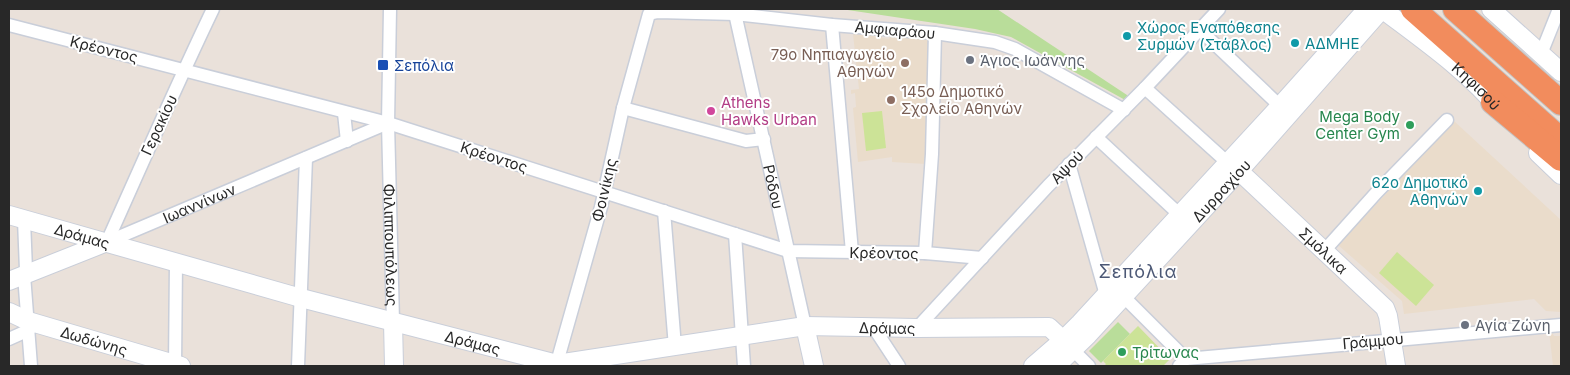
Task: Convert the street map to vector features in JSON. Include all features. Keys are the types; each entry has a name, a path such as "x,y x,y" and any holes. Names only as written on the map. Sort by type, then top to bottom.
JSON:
{"highway":[{"path":"1455,9 1561,103"},
{"path":"1412,16 1561,140"},
{"path":"1493,102 1561,159"}],"street":[{"name":"Γερακίου","path":"107,242 184,69 213,9"},
{"name":"Φιλιππουπόλεως","path":"390,9 388,123 394,366"},
{"name":"Αψού","path":"917,328 1069,164 1124,110 1220,9"},
{"path":"1350,9 1353,34"},
{"path":"1353,34 1367,9"},
{"name":"Δυρραχίου","path":"1115,296 1180,215 1233,167 1280,106 1353,34 1382,9"},
{"name":"Κηφισού","path":"1382,9 1412,16 1437,51 1493,102 1520,135 1561,175"},
{"path":"1491,9 1561,72"},
{"path":"1541,54 1559,9"},
{"name":"Αμφιαράου","path":"649,14 658,12 735,11 832,25 934,33 995,42 1015,49 1124,110"},
{"name":"Ρόδου","path":"735,11 814,366"},
{"name":"Φοινίκης","path":"556,365 604,192 623,108 649,14"},
{"path":"1353,34 1385,27 1412,16"},
{"name":"Κρέοντος","path":"9,25 388,123 788,250 925,253 982,258"},
{"path":"832,25 852,252"},
{"path":"1200,30 1280,106"},
{"path":"925,253 932,154 934,33"},
{"name":"Δυρραχίου","path":"1056,366 1068,345 1115,296 1353,34"},
{"name":"Σμόλικα","path":"1145,88 1379,300 1388,316 1396,366"},
{"path":"623,108 746,141 764,139"},
{"path":"344,112 347,141"},
{"path":"1324,251 1377,192 1447,120"},
{"name":"Ιωαννίνων","path":"17,278 388,123"},
{"path":"1096,137 1180,215"},
{"path":"298,366 306,158"},
{"path":"1069,164 1115,296"},
{"path":"664,211 675,347"},
{"path":"16,218 26,270 17,278 29,325 31,366"},
{"name":"Δράμας","path":"16,218 301,298 556,365 805,326 874,328 1049,327 1068,345"},
{"path":"735,234 744,366"},
{"path":"176,262 177,366"},
{"name":"Γράμμου","path":"1115,296 1182,363 1391,340 1561,325"},
{"name":"Δωδώνης","path":"9,312 29,325 177,366"},
{"path":"9,339 29,325"},
{"path":"874,328 899,366"},
{"path":"1068,345 1089,366"},
{"name":"Δυρραχίου","path":"1033,366 1068,345"}],"shaded area":[{"name":"145ο Δημοτικό Σχολείο Αθηνών","path":"853,34 882,35 882,38 889,39 890,36 928,39 928,83 924,85 924,92 928,92 926,164 892,162 892,157 858,162 853,108 856,107 855,93 851,94 851,90 859,89"},
{"path":"1454,121 1561,220 1561,312 1546,311 1534,299 1404,314 1402,301 1338,245"},
{"path":"1549,331 1554,336 1561,336 1561,366 1553,366"}],"green space":[{"path":"841,9 997,9 1130,97 1127,101 1011,37 975,29"},
{"path":"882,111 886,148 866,151 862,113"},
{"path":"1397,252 1434,285 1416,306 1379,273"},
{"path":"1118,322 1130,334 1101,363 1089,351"},
{"path":"1138,326 1170,359 1163,366 1104,366 1106,364 1103,361"}],"place":[{"name":"Χώρος Εναπόθεσης Συρμών (Στάβλος)","path":"1127,36"},
{"name":"ΑΔΜΗΕ","path":"1295,43"},
{"name":"Άγιος Ιωάννης","path":"970,60"},
{"name":"79ο Νηπιαγωγείο Αθηνών","path":"905,63"},
{"name":"Σεπόλια","path":"383,65"},
{"name":"145ο Δημοτικό Σχολείο Αθηνών","path":"891,100"},
{"name":"Athens Hawks Urban","path":"711,111"},
{"name":"Mega Body Center Gym","path":"1410,125"},
{"name":"62ο Δημοτικό Αθηνών","path":"1478,191"},
{"name":"Αγία Ζώνη","path":"1465,325"},
{"name":"Τρίτωνας","path":"1122,352"}],"district":[{"name":"Σεπόλια","path":"1138,271"}]}
